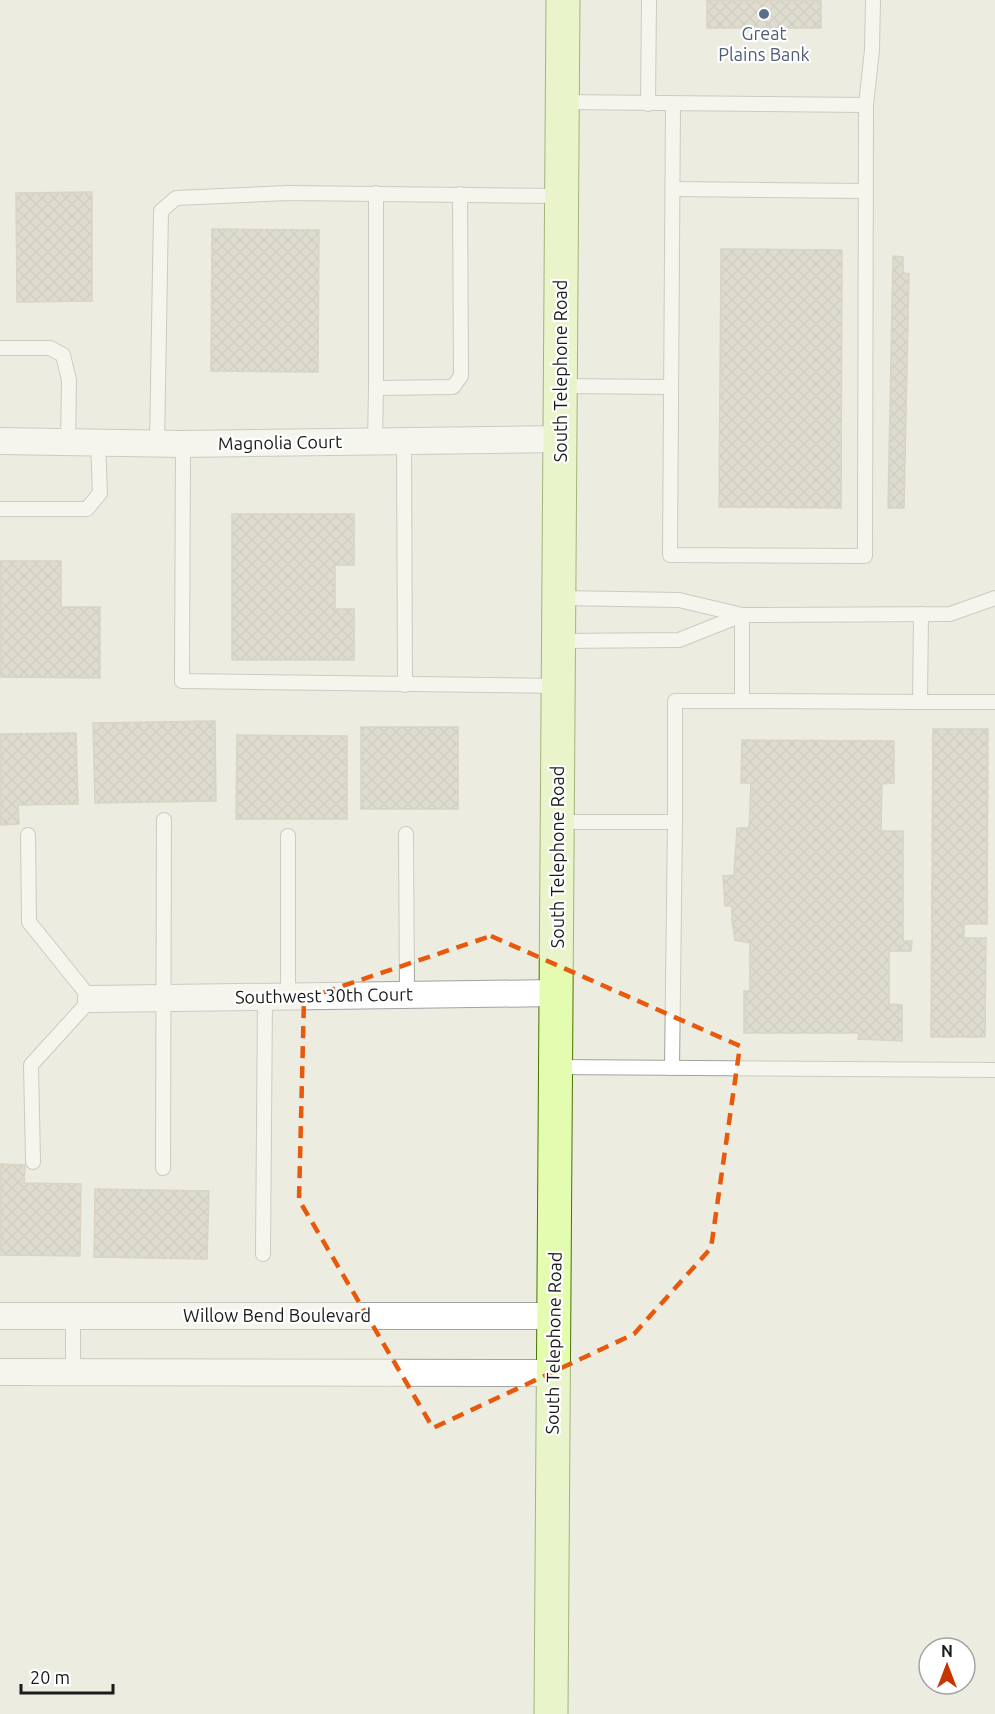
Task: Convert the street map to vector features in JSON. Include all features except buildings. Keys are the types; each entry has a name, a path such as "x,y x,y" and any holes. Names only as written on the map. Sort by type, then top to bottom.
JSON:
{"main road":[{"name":"South Telephone Road","path":"551,1714 563,0"}],"street":[{"name":"Magnolia Court","path":"0,441 183,444 560,439"},
{"name":"Southwest 30th Court","path":"91,999 557,993"},
{"name":"Willow Bend Boulevard","path":"0,1316 555,1316"},
{"path":"0,1372 554,1373"}],"lane":[{"path":"648,104 650,0"},
{"path":"673,105 670,555 866,556 866,105 872,50 873,0"},
{"path":"562,102 673,105 866,105"},
{"path":"673,189 866,191"},
{"path":"157,444 161,211 176,198 288,193 562,195"},
{"path":"375,442 376,194"},
{"path":"376,388 453,387 461,376 460,195"},
{"path":"0,348 50,348 63,355 69,380 68,442"},
{"path":"561,386 670,387"},
{"path":"404,442 405,685"},
{"path":"0,509 87,509 100,493 98,443"},
{"path":"183,444 182,681 559,686"},
{"path":"559,598 679,600 742,615 950,614 995,598"},
{"path":"920,702 921,614"},
{"path":"559,640 679,640 742,615"},
{"path":"742,615 742,701"},
{"path":"672,1068 675,702 995,702"},
{"path":"163,1168 164,820"},
{"path":"558,822 675,822"},
{"path":"406,834 406,995"},
{"path":"28,835 29,922 91,999 31,1065 33,1162"},
{"path":"263,1254 288,836"},
{"path":"556,1067 995,1070"},
{"path":"73,1317 73,1372"}],"highlighted area":[{"path":"491,936 740,1046 711,1248 634,1334 433,1428 299,1200 304,999"}],"place":[{"name":"Great Plains Bank","path":"764,14"}]}
